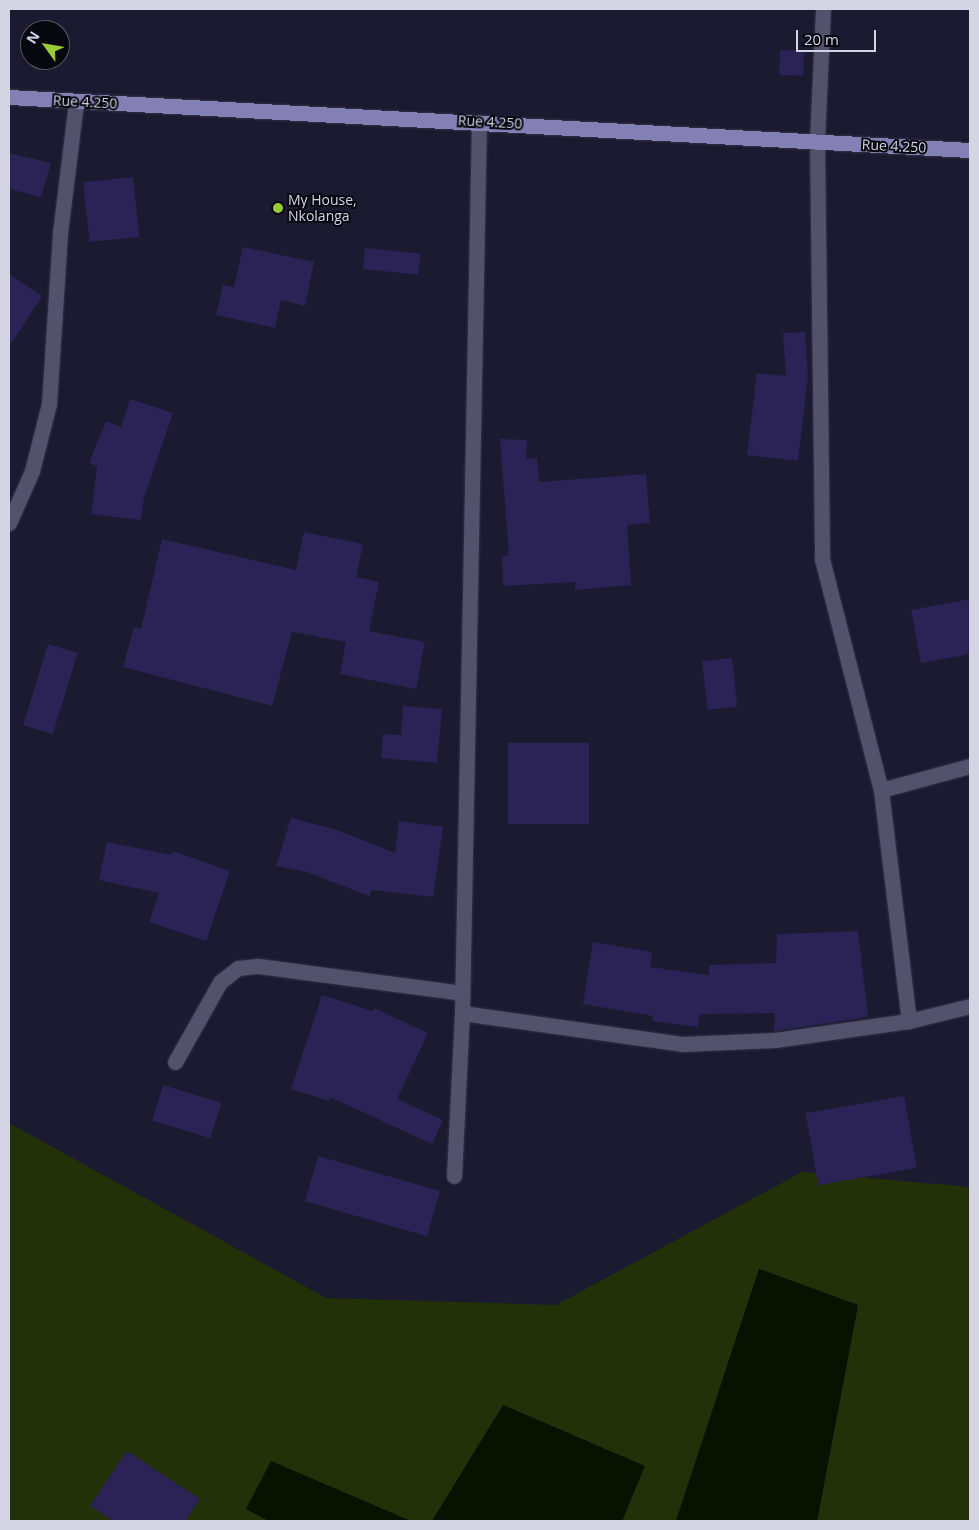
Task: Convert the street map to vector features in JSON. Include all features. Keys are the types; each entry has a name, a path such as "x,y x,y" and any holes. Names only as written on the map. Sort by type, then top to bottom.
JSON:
{"main road":[{"name":"Rue 4.250","path":"9,97 970,150"}],"street":[{"path":"823,9 817,141 822,559 881,790 909,1021"},
{"path":"9,523 32,471 49,404 60,233 76,102"},
{"path":"454,1176 462,1013 479,122"},
{"path":"881,790 970,766"},
{"path":"175,1062 220,982 238,968 258,966 462,994"},
{"path":"462,1013 682,1044 775,1040 909,1021 970,1006"}],"green space":[{"path":"9,1123 326,1298 556,1305 802,1172 970,1187 970,1521 817,1521 858,1305 759,1269 676,1521 622,1521 644,1466 504,1405 432,1521 246,1509 269,1521 9,1521"}],"shaded area":[{"path":"759,1269 858,1305 817,1521 676,1521"},
{"path":"503,1405 645,1466 622,1521 432,1521"},
{"path":"271,1461 411,1521 269,1521 246,1509"}],"building":[{"path":"780,50 804,51 803,76 779,75"},
{"path":"9,153 51,163 41,197 9,189"},
{"path":"133,177 139,237 90,242 83,182"},
{"path":"243,247 314,262 305,306 281,300 275,328 216,315 223,285 234,287"},
{"path":"365,248 421,254 418,275 363,269"},
{"path":"9,274 42,296 9,347"},
{"path":"805,332 808,376 798,461 747,455 757,373 786,376 783,333"},
{"path":"130,399 173,413 144,498 141,520 91,514 97,466 89,463 106,421 121,427"},
{"path":"500,439 527,440 526,459 537,458 539,482 646,474 650,523 627,525 631,585 575,590 575,582 503,586 502,556 509,555"},
{"path":"304,532 363,544 356,577 379,582 369,631 425,642 416,689 340,674 346,642 292,632 272,706 123,667 134,627 141,629 162,539 296,570"},
{"path":"970,599 970,654 921,663 911,610"},
{"path":"48,644 78,653 53,734 23,725"},
{"path":"732,658 737,707 707,710 702,661"},
{"path":"403,706 442,709 437,763 381,758 383,734 401,735"},
{"path":"508,743 589,743 589,824 508,824"},
{"path":"291,818 337,830 395,853 399,821 443,827 433,897 372,890 369,896 307,872 276,866"},
{"path":"107,842 172,855 173,851 230,871 206,941 149,922 159,893 99,880"},
{"path":"858,931 868,1017 774,1031 775,1013 700,1014 698,1027 652,1021 653,1016 583,1004 593,942 652,952 650,967 709,975 709,965 776,963 777,934"},
{"path":"322,995 373,1011 374,1008 428,1033 397,1099 443,1120 432,1144 330,1097 329,1101 291,1089"},
{"path":"163,1085 221,1103 211,1138 152,1120"},
{"path":"904,1096 917,1168 818,1185 806,1113"},
{"path":"318,1156 440,1191 427,1236 305,1201"},
{"path":"127,1451 200,1499 185,1521 113,1521 90,1506"}],"place":[{"name":"My House, Nkolanga","path":"278,208"}]}
